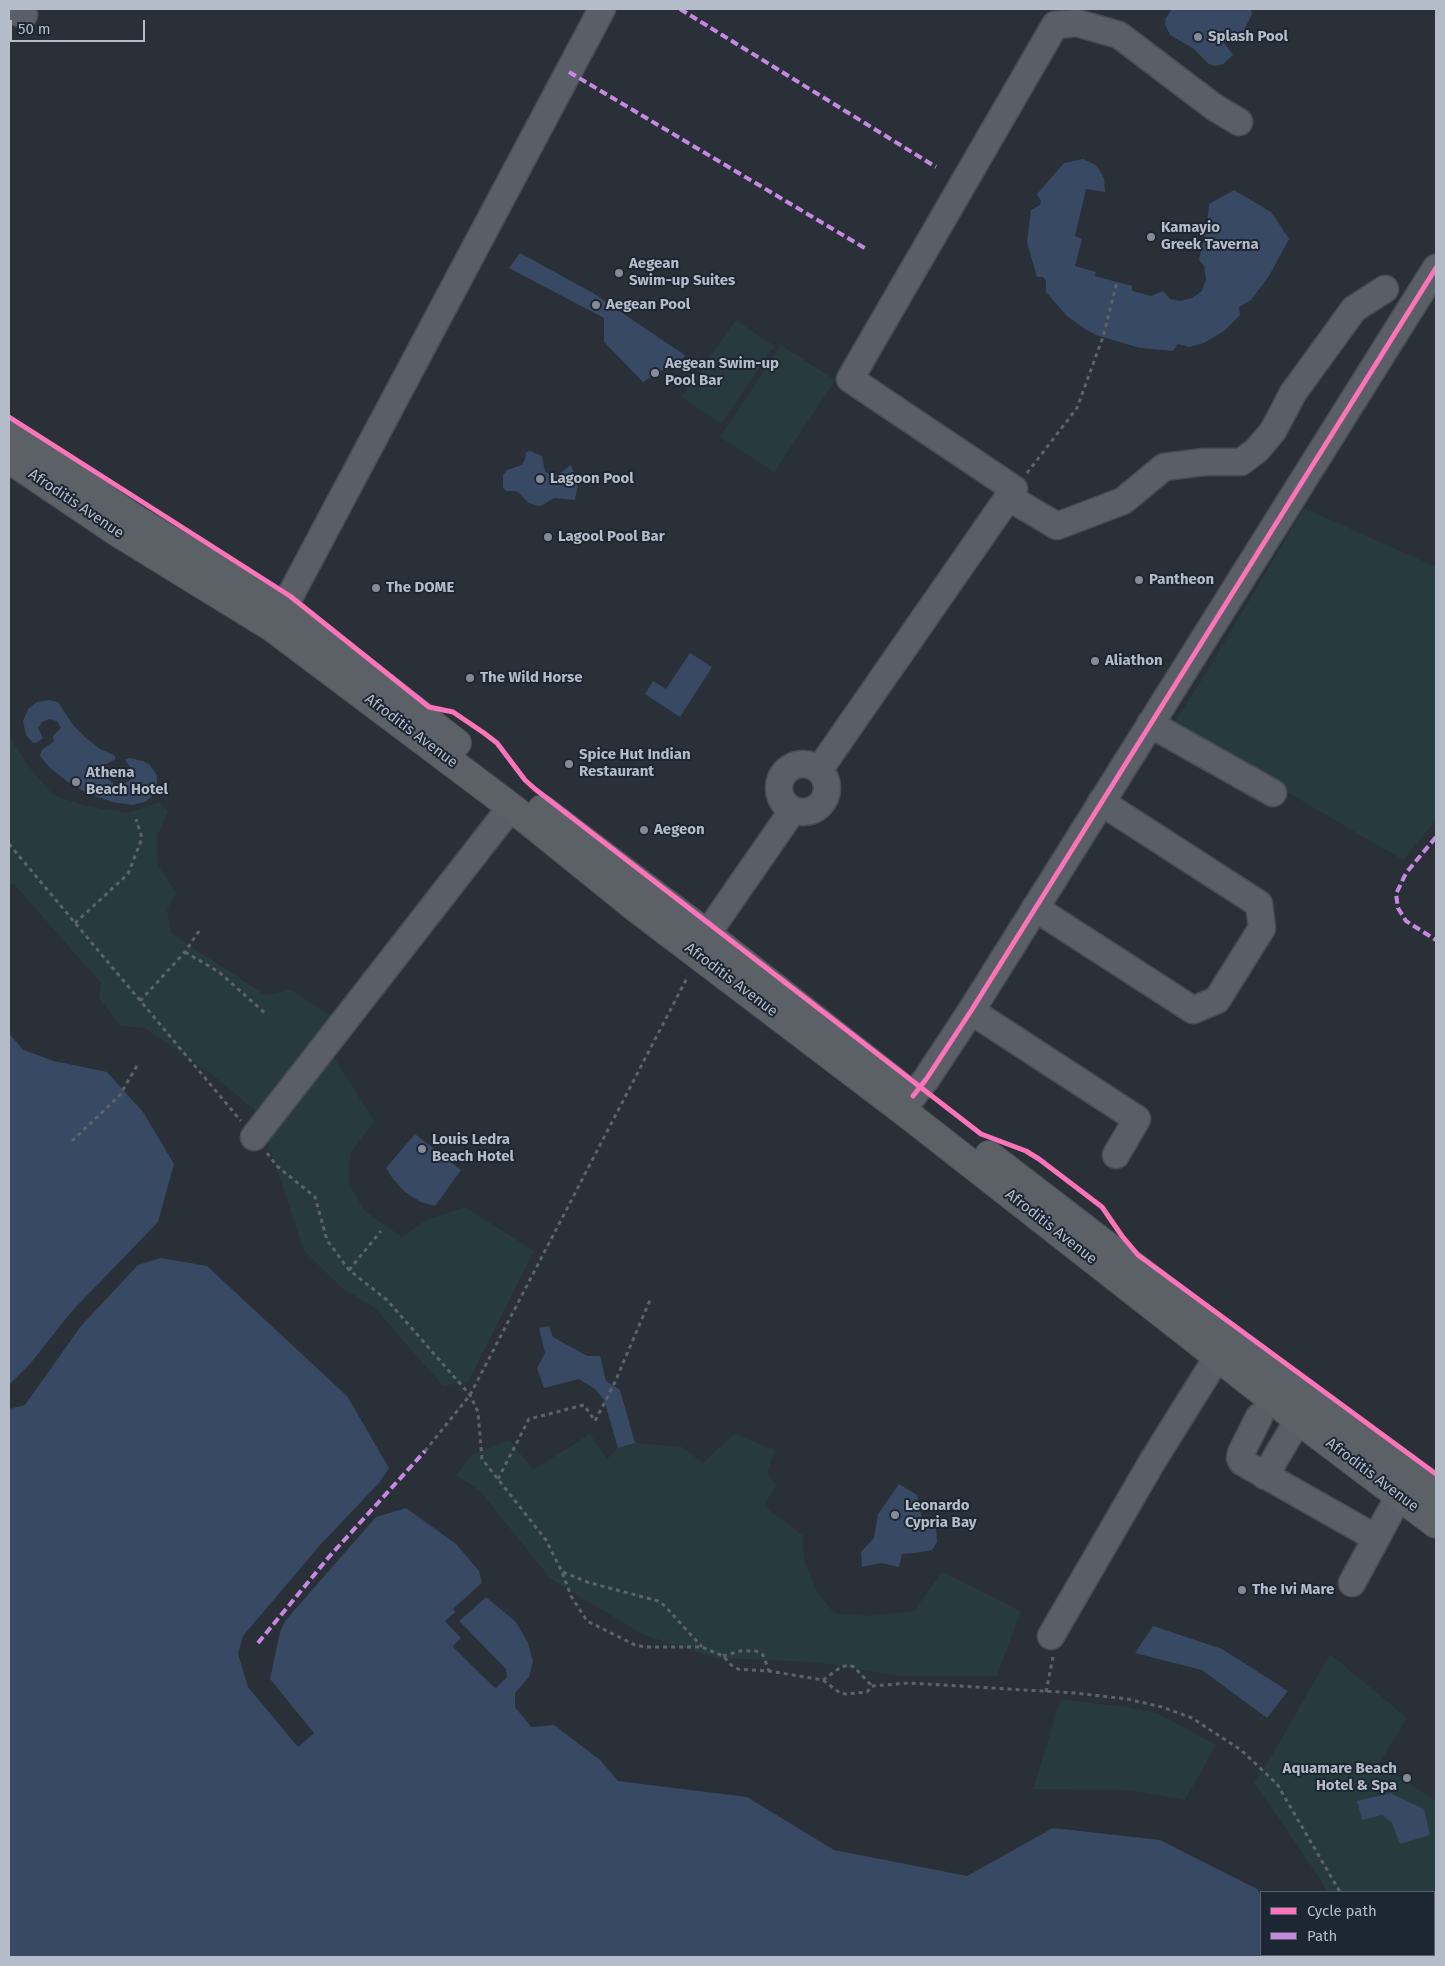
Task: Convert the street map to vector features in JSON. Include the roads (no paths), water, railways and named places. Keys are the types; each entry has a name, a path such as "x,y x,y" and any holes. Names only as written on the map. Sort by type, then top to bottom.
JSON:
{"main road":[{"name":"Afroditis Avenue","path":"9,432 278,618 636,908 703,944 913,1096 1235,1344 1436,1494"},
{"name":"Afroditis Avenue","path":"9,459 117,532 278,618 332,644 520,792 703,944 1298,1420 1436,1524"}],"street":[{"path":"278,618 602,9"},
{"path":"1238,122 1214,107 1119,35 1078,16 1055,25 850,379 1057,526 1123,501 1164,467 1204,462 1241,462 1257,450 1273,431 1293,393 1354,309 1385,289"},
{"path":"913,1096 971,1011 1436,268"},
{"path":"819,770 1011,493"},
{"path":"1150,724 1272,794"},
{"path":"801,764 815,767 819,770 825,777 827,784 825,798 816,809 802,812 793,810 784,803 779,789 783,775 794,766 801,764"},
{"path":"1035,908 1193,1010 1218,1000 1262,928 1259,904 1101,802"},
{"path":"254,1137 511,807"},
{"path":"703,944 793,810"},
{"path":"971,1011 1137,1119 1116,1155"},
{"path":"1052,1636 1152,1462 1218,1356"},
{"path":"1259,1417 1240,1458 1242,1462 1376,1538"},
{"path":"1265,1476 1298,1420"},
{"path":"1352,1583 1399,1496"}],"water":[{"name":"Splash Pool","path":"1172,9 1251,9 1252,14 1239,40 1227,32 1223,35 1222,40 1233,55 1223,64 1215,66 1209,64 1194,49 1170,35 1165,24 1166,18"},
{"path":"1083,159 1096,165 1104,178 1105,192 1086,189 1075,236 1082,239 1075,266 1096,272 1095,276 1132,286 1132,291 1151,296 1163,291 1170,299 1180,301 1192,298 1202,291 1206,279 1204,266 1199,260 1207,225 1209,204 1234,190 1271,212 1289,239 1269,276 1251,300 1239,307 1240,315 1224,331 1204,343 1189,347 1178,344 1173,351 1140,348 1096,335 1085,329 1066,315 1046,292 1046,281 1043,277 1037,277 1027,242 1031,210 1040,205 1041,201 1037,194 1064,163"},
{"name":"Aegean Pool","path":"520,253 593,293 686,356 643,382 604,342 604,318 509,268"},
{"name":"Lagoon Pool","path":"530,451 542,456 545,472 559,474 571,465 578,484 575,500 554,498 541,506 529,503 519,493 506,491 503,488 503,475 507,470 522,465 526,452"},
{"path":"690,653 712,667 680,717 645,694 653,681 666,689"},
{"path":"49,700 58,702 73,725 86,738 100,749 114,755 116,759 104,765 104,776 114,784 125,783 133,778 132,770 125,760 129,758 143,761 150,765 157,776 157,787 153,795 145,802 132,805 112,802 85,792 50,768 40,756 42,750 54,741 53,736 61,728 57,721 49,719 42,722 38,728 43,738 33,743 26,735 23,721 28,709 37,702"},
{"path":"9,1033 23,1050 54,1061 107,1072 143,1112 174,1164 158,1222 72,1311 30,1364 9,1385"},
{"path":"415,1134 461,1170 435,1206 421,1202 405,1192 386,1168"},
{"path":"161,1258 207,1266 347,1396 389,1468 379,1483 321,1544 243,1636 238,1654 248,1687 298,1747 314,1733 270,1679 280,1632 285,1621 376,1517 406,1508 456,1544 479,1571 482,1583 453,1609 456,1612 445,1621 461,1638 453,1647 495,1688 506,1677 505,1669 459,1621 486,1597 516,1622 528,1643 533,1662 529,1677 515,1693 515,1707 531,1727 554,1725 600,1760 618,1781 747,1797 834,1850 967,1876 1053,1828 1160,1840 1257,1889 1260,1894 1260,1956 1297,1957 9,1957 9,1409 25,1405 81,1326 138,1265"},
{"path":"549,1326 553,1337 587,1356 600,1356 606,1381 620,1390 635,1443 618,1448 604,1400 595,1389 579,1379 544,1388 537,1368 545,1353 539,1328"},
{"path":"899,1484 917,1495 922,1519 936,1528 937,1542 932,1550 902,1554 899,1567 881,1563 862,1567 861,1552 874,1538 878,1514"},
{"path":"1153,1626 1222,1649 1288,1691 1267,1718 1202,1670 1135,1653"},
{"path":"1390,1793 1424,1809 1430,1835 1400,1844 1392,1823 1382,1815 1362,1820 1357,1801"}],"place":[{"name":"Splash Pool","path":"1198,37"},
{"name":"Kamayio Greek Taverna","path":"1151,237"},
{"name":"Aegean Swim-up Suites","path":"619,273"},
{"name":"Aegean Pool","path":"596,305"},
{"name":"Aegean Swim-up Pool Bar","path":"655,373"},
{"name":"Lagoon Pool","path":"540,479"},
{"name":"Lagool Pool Bar","path":"548,537"},
{"name":"Pantheon","path":"1139,580"},
{"name":"The DOME","path":"376,588"},
{"name":"Aliathon","path":"1095,661"},
{"name":"The Wild Horse","path":"470,678"},
{"name":"Spice Hut Indian Restaurant","path":"569,764"},
{"name":"Athena Beach Hotel","path":"76,782"},
{"name":"Aegeon","path":"644,830"},
{"name":"Louis Ledra Beach Hotel","path":"422,1149"},
{"name":"Leonardo Cypria Bay","path":"895,1515"},
{"name":"The Ivi Mare","path":"1242,1590"},
{"name":"Aquamare Beach Hotel & Spa","path":"1407,1778"}]}
